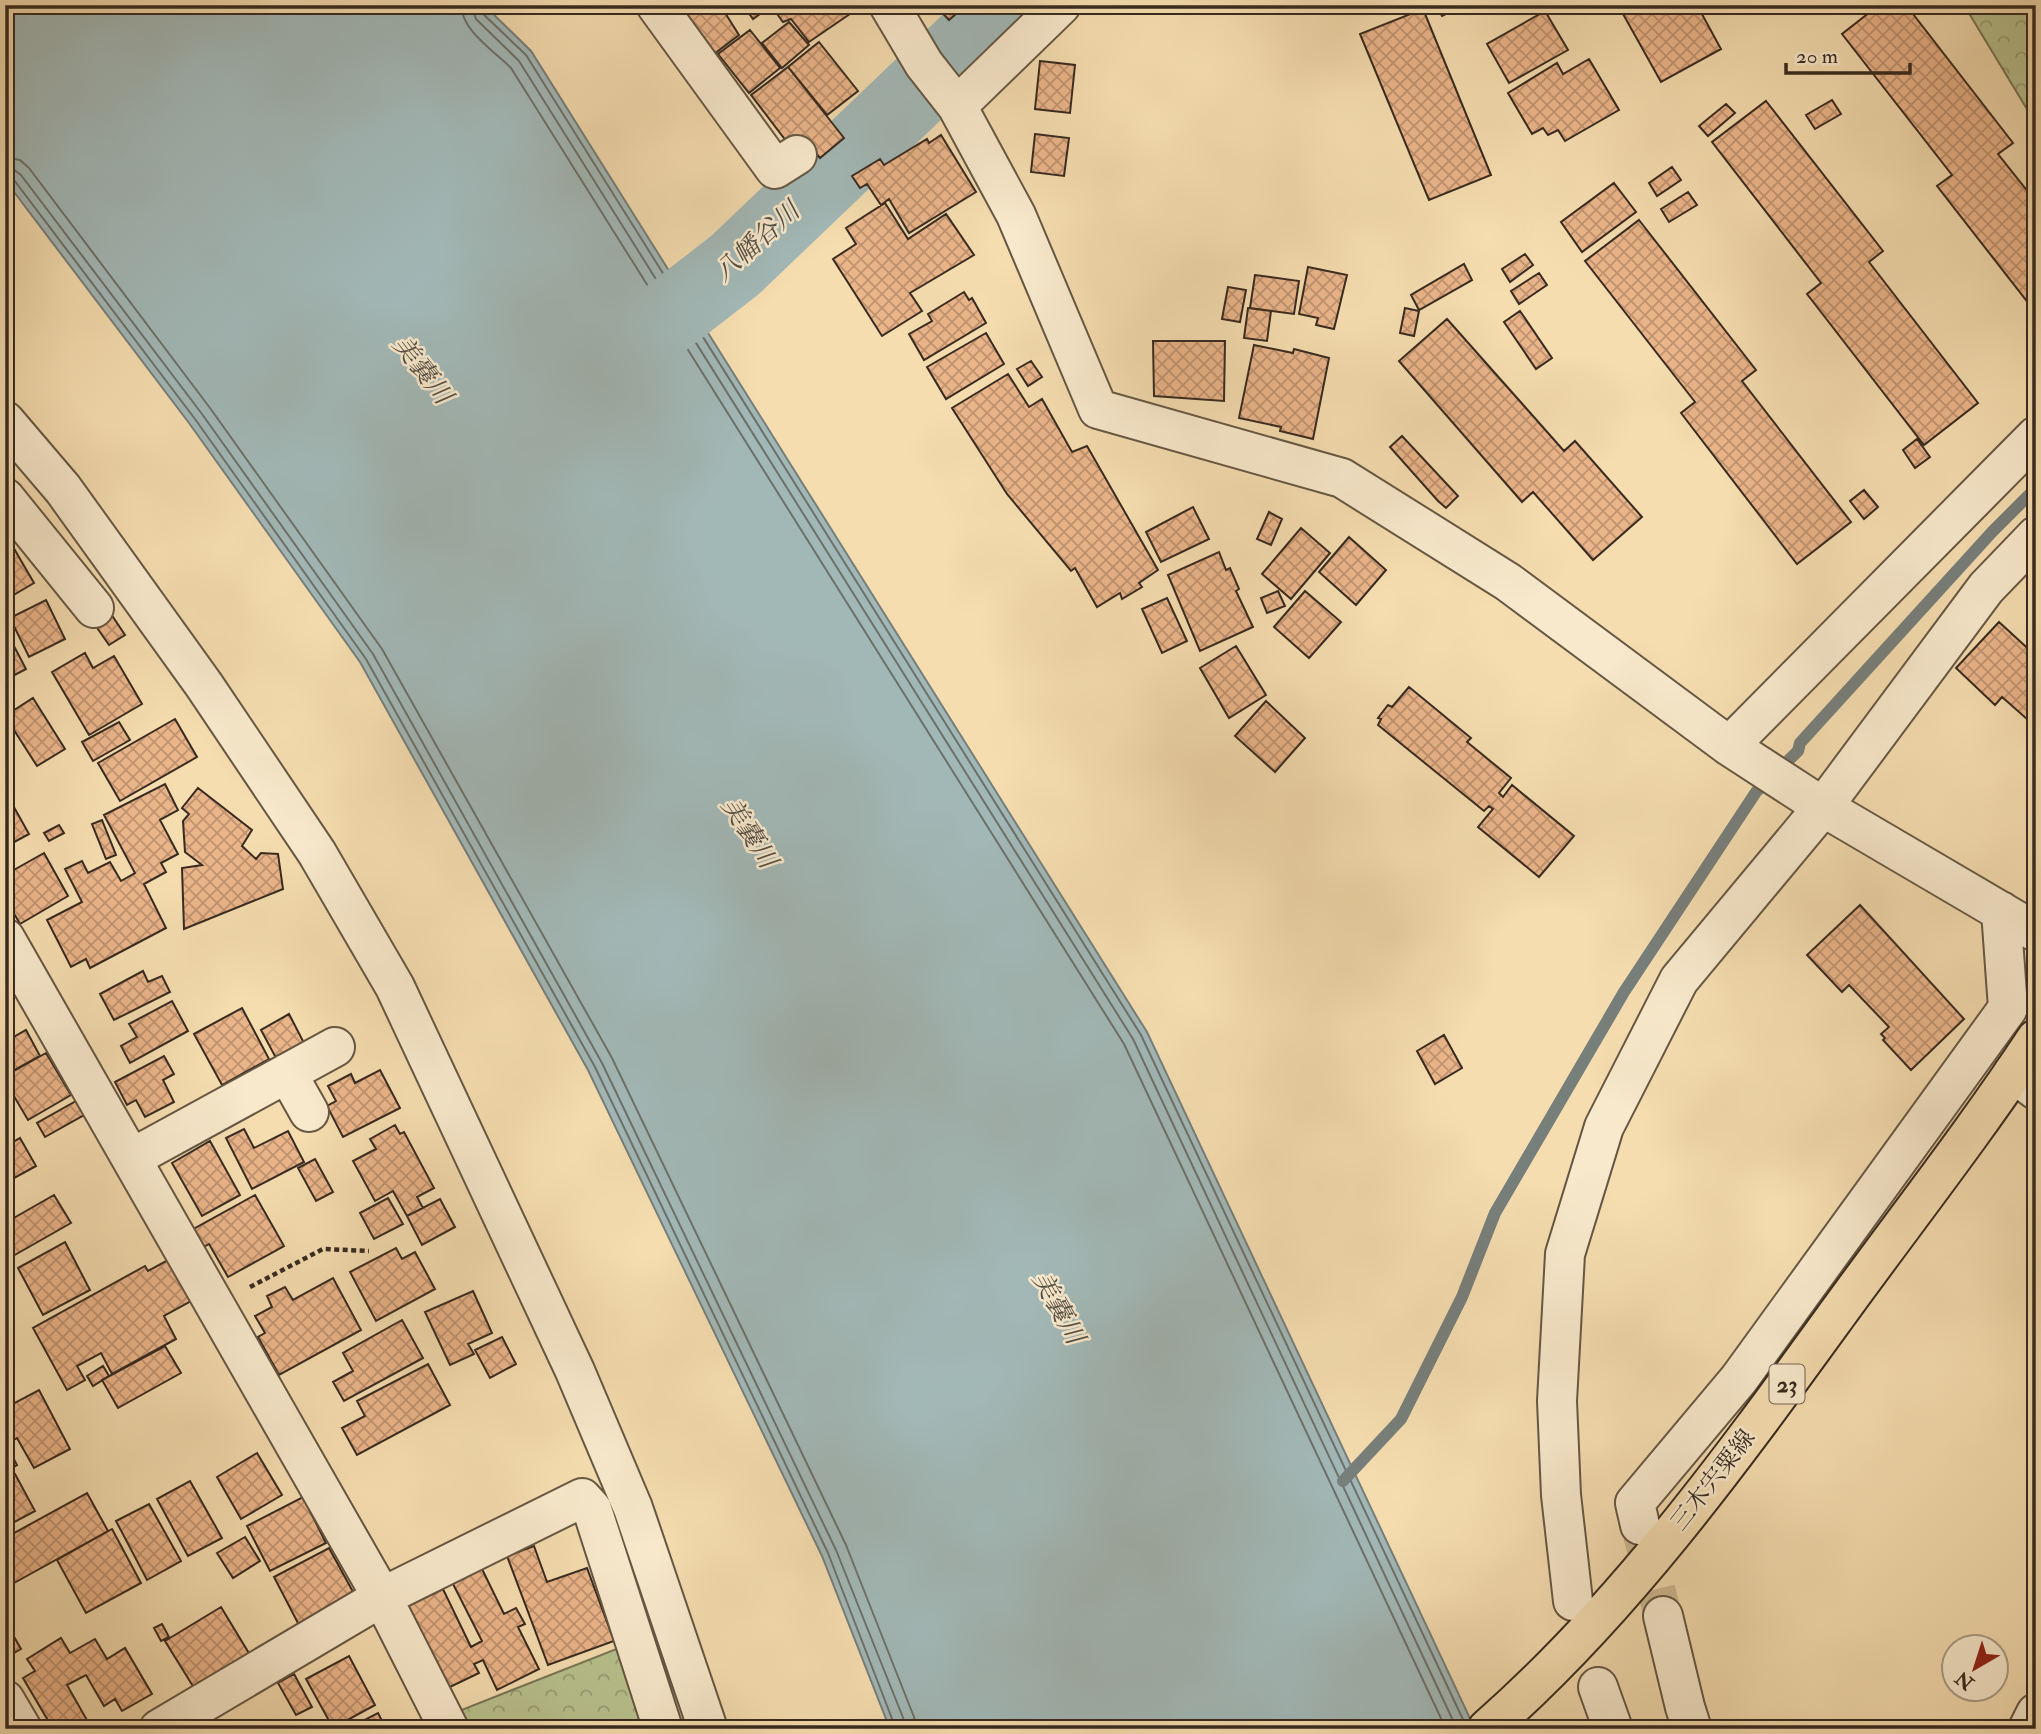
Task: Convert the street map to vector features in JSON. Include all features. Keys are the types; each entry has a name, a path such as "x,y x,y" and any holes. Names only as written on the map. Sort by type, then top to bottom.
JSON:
{"main road":[{"name":"三木宍粟線","path":"1499,1718 1586,1633 1687,1515 2025,1081 2036,1039"}],"street":[{"path":"656,5 775,169 797,155"},
{"path":"889,5 924,64 957,106 1016,215 1098,409 1342,478 1508,582 1734,749 1809,797 2036,932"},
{"path":"957,106 1061,5"},
{"path":"5,421 63,489 204,685 317,853 396,987 576,1371 633,1508 708,1729"},
{"path":"1734,749 2036,436"},
{"path":"5,498 94,608"},
{"path":"1573,1601 1561,1495 1557,1401 1565,1267 1566,1254 1604,1126 1679,980 1809,797 1986,589 2036,536"},
{"path":"1640,1525 1635,1503 1739,1379 2008,1008 2001,912"},
{"path":"5,938 19,993 132,1158 382,1597 449,1729"},
{"path":"132,1158 335,1047"},
{"path":"288,1073 309,1112"},
{"path":"159,1729 382,1597 582,1498 592,1509 663,1729"},
{"path":"1662,1616 1692,1729"},
{"path":"1598,1687 1613,1729"},
{"path":"5,1700 22,1729"},
{"path":"2028,1729 2036,1713"}],"path":[{"path":"215,1305 323,1249 369,1251"}],"green space":[{"path":"1964,5 2036,5 2036,124"},
{"path":"624,1646 647,1729 467,1729 459,1711"}],"water":[{"name":"美嚢川","path":"5,5 484,5 531,51 1147,1032 1475,1729 890,1729 822,1556 588,1070 360,662 189,423 5,180"}],"building":[{"path":"688,5 726,5 722,8 739,35 714,54 682,10"},
{"path":"743,5 772,5 753,19"},
{"path":"784,5 863,5 809,42 791,19 783,22 775,11"},
{"path":"935,5 966,5 949,20"},
{"path":"1436,5 1456,5 1458,8 1442,16"},
{"path":"1618,5 1697,5 1721,49 1661,82"},
{"path":"1879,5 1906,5 2013,143 1998,154 2036,202 2036,313 1937,186 1952,175 1842,34"},
{"path":"1423,9 1491,175 1429,200 1360,34"},
{"path":"1545,11 1568,50 1509,83 1487,44"},
{"path":"789,22 809,45 782,68 762,43"},
{"path":"750,30 780,68 749,93 718,54"},
{"path":"819,42 858,91 827,115 788,67"},
{"path":"1589,59 1619,110 1565,141 1558,130 1548,135 1543,128 1532,134 1508,93 1557,63 1563,74"},
{"path":"1040,61 1075,65 1070,113 1035,109"},
{"path":"788,67 844,138 820,158 802,136 790,146 751,95"},
{"path":"1832,100 1841,114 1815,129 1806,115"},
{"path":"1766,101 1883,251 1869,262 1978,403 1924,445 1807,294 1821,283 1712,142"},
{"path":"1726,104 1735,113 1708,136 1699,126"},
{"path":"1035,134 1069,138 1064,176 1031,172"},
{"path":"941,135 976,192 909,233 889,199 881,205 867,184 860,188 852,176 880,159 884,165 927,139 929,143"},
{"path":"1672,167 1681,180 1657,196 1649,183"},
{"path":"1614,183 1636,212 1582,252 1561,222"},
{"path":"1688,192 1697,205 1669,222 1661,209"},
{"path":"885,203 908,239 946,214 974,255 910,293 922,311 882,336 833,259 856,244 846,228"},
{"path":"1639,220 1756,370 1742,381 1851,522 1797,564 1681,413 1695,402 1585,261"},
{"path":"1525,254 1533,265 1510,282 1502,269"},
{"path":"1464,264 1472,280 1419,310 1411,295"},
{"path":"1308,267 1347,275 1334,329 1316,325 1318,318 1299,314"},
{"path":"1539,273 1547,285 1519,304 1511,291"},
{"path":"1255,275 1299,281 1294,314 1250,308"},
{"path":"1228,287 1246,290 1240,322 1222,319"},
{"path":"964,292 969,300 972,298 986,323 924,360 909,334 932,321 928,314"},
{"path":"1248,308 1271,311 1267,341 1244,338"},
{"path":"1405,308 1419,311 1414,336 1400,333"},
{"path":"1520,311 1552,358 1536,369 1504,322"},
{"path":"1447,319 1564,451 1575,441 1642,517 1593,560 1533,492 1522,502 1399,361"},
{"path":"986,333 1004,364 946,399 927,367"},
{"path":"1153,341 1225,341 1224,401 1154,396"},
{"path":"1254,345 1293,353 1294,349 1329,358 1313,439 1280,431 1281,427 1239,418"},
{"path":"1031,361 1042,377 1028,386 1017,369"},
{"path":"1008,374 1029,407 1042,399 1072,452 1087,446 1158,570 1139,583 1142,587 1122,599 1120,593 1097,607 1075,568 1071,571 1007,494 952,408"},
{"path":"1402,436 1458,496 1446,508 1390,447"},
{"path":"1917,439 1930,457 1915,468 1903,450"},
{"path":"1864,490 1878,507 1864,519 1850,501"},
{"path":"1193,507 1209,539 1161,562 1146,532"},
{"path":"1269,512 1282,519 1271,545 1257,539"},
{"path":"1301,528 1330,553 1291,599 1262,574"},
{"path":"5,533 34,583 5,600"},
{"path":"1349,537 1386,570 1356,605 1319,572"},
{"path":"1219,552 1226,570 1230,568 1239,589 1236,591 1253,627 1200,651 1168,575"},
{"path":"1278,591 1285,606 1267,613 1261,598"},
{"path":"1305,591 1341,622 1309,658 1274,627"},
{"path":"1167,598 1187,641 1162,653 1142,609"},
{"path":"46,600 65,639 29,657 10,618"},
{"path":"109,611 125,635 109,645 93,622"},
{"path":"1999,622 2036,656 2036,727 2002,697 1995,705 1956,668"},
{"path":"5,629 26,669 5,680"},
{"path":"1236,646 1266,695 1229,718 1200,668"},
{"path":"85,653 93,668 114,656 142,704 89,735 52,672"},
{"path":"1409,687 1471,738 1467,742 1511,778 1499,793 1503,797 1512,785 1574,836 1539,877 1478,827 1493,809 1489,806 1484,811 1378,725 1381,719 1378,718 1388,705 1392,707"},
{"path":"33,698 65,749 37,766 5,716"},
{"path":"1266,701 1305,738 1275,772 1235,736"},
{"path":"175,719 197,757 120,801 98,763"},
{"path":"119,722 130,740 93,761 82,742"},
{"path":"165,784 178,810 160,820 178,854 161,863 166,872 144,884 166,928 90,968 86,959 71,967 47,920 82,902 65,869 82,861 88,873 110,862 121,881 135,873 104,815"},
{"path":"198,788 252,830 242,846 256,859 261,853 278,854 283,889 184,929 182,868 202,865 185,852 183,821 189,814 182,808"},
{"path":"5,791 29,834 5,847"},
{"path":"102,820 116,855 106,859 92,824"},
{"path":"59,825 64,833 49,841 44,833"},
{"path":"44,853 68,896 20,924 5,898 5,875"},
{"path":"1860,905 1964,1019 1911,1070 1883,1040 1885,1038 1881,1034 1889,1027 1849,985 1842,992 1807,955"},
{"path":"143,971 148,982 162,976 170,992 114,1020 100,994"},
{"path":"172,1001 188,1031 130,1063 121,1046 137,1037 129,1024"},
{"path":"242,1008 269,1059 222,1085 194,1034"},
{"path":"289,1014 304,1043 276,1058 261,1030"},
{"path":"26,1030 40,1056 11,1072 5,1061 5,1042"},
{"path":"1444,1035 1462,1068 1435,1084 1417,1051"},
{"path":"46,1053 71,1095 28,1120 5,1081 5,1076"},
{"path":"164,1056 174,1074 163,1080 174,1102 145,1117 136,1100 127,1105 115,1082"},
{"path":"380,1070 400,1108 343,1137 327,1106 336,1101 328,1086 351,1074 355,1083"},
{"path":"76,1101 84,1115 45,1137 37,1123"},
{"path":"395,1125 400,1134 404,1132 434,1188 417,1197 423,1208 407,1216 393,1191 375,1201 353,1161 376,1149 370,1139"},
{"path":"244,1129 254,1148 288,1131 304,1162 252,1189 226,1138"},
{"path":"20,1138 36,1166 5,1183 5,1147"},
{"path":"210,1141 240,1195 202,1216 172,1163"},
{"path":"315,1159 333,1192 316,1201 298,1168"},
{"path":"54,1195 71,1223 13,1256 5,1242 5,1223"},
{"path":"255,1195 284,1246 228,1277 209,1244 200,1249 190,1231"},
{"path":"388,1198 403,1224 374,1239 360,1213"},
{"path":"440,1199 455,1227 422,1245 407,1216"},
{"path":"65,1242 90,1290 43,1315 18,1268"},
{"path":"396,1248 402,1259 415,1252 435,1289 376,1321 350,1272"},
{"path":"168,1260 191,1301 164,1316 176,1339 112,1374 101,1353 77,1366 85,1380 67,1390 33,1328 145,1266 148,1271"},
{"path":"333,1278 361,1330 279,1375 258,1337 265,1333 255,1316 272,1307 267,1296 285,1287 293,1300"},
{"path":"473,1291 492,1333 468,1344 474,1354 450,1365 425,1312"},
{"path":"402,1320 423,1358 344,1401 333,1382 353,1371 343,1353"},
{"path":"502,1337 516,1364 490,1378 475,1350"},
{"path":"165,1346 181,1373 118,1408 102,1380"},
{"path":"428,1364 450,1405 357,1455 342,1428 365,1416 357,1401"},
{"path":"103,1366 109,1376 93,1386 87,1376"},
{"path":"39,1390 70,1449 34,1468 17,1438 6,1444 17,1465 5,1472 5,1408"},
{"path":"257,1453 282,1495 241,1519 217,1477"},
{"path":"15,1474 35,1511 5,1527 5,1479"},
{"path":"190,1481 222,1538 188,1556 157,1499"},
{"path":"87,1493 108,1531 14,1583 5,1567 5,1538"},
{"path":"303,1497 326,1543 270,1571 247,1526"},
{"path":"149,1504 181,1561 147,1580 116,1521"},
{"path":"112,1529 141,1583 86,1613 57,1560"},
{"path":"245,1537 260,1561 233,1578 217,1553"},
{"path":"534,1546 547,1582 587,1568 614,1641 548,1665 507,1556"},
{"path":"329,1548 357,1599 301,1629 274,1577"},
{"path":"481,1567 504,1614 516,1608 525,1624 518,1627 539,1669 497,1690 483,1660 474,1664 479,1673 448,1688 408,1606 443,1589 471,1647 482,1641 452,1582"},
{"path":"221,1607 250,1655 194,1688 165,1641"},
{"path":"5,1621 21,1649 7,1657 5,1654"},
{"path":"162,1624 169,1637 161,1641 154,1628"},
{"path":"61,1638 70,1653 95,1639 107,1659 125,1648 152,1694 122,1711 115,1699 104,1706 86,1675 67,1685 92,1729 53,1729 23,1678 35,1671 27,1659"},
{"path":"349,1656 375,1705 333,1728 306,1679"},
{"path":"294,1674 312,1707 296,1715 278,1683"},
{"path":"378,1713 386,1729 347,1729"}],"waterway":[{"name":"八幡谷川","path":"606,365 735,265 1007,5"},
{"path":"1343,1481 1401,1419 1462,1297 1495,1213 1624,992 1756,792 1798,751 1800,743 1992,532 2036,488"}],"tunnel":[{"path":"1642,1534 1663,1616"}]}
